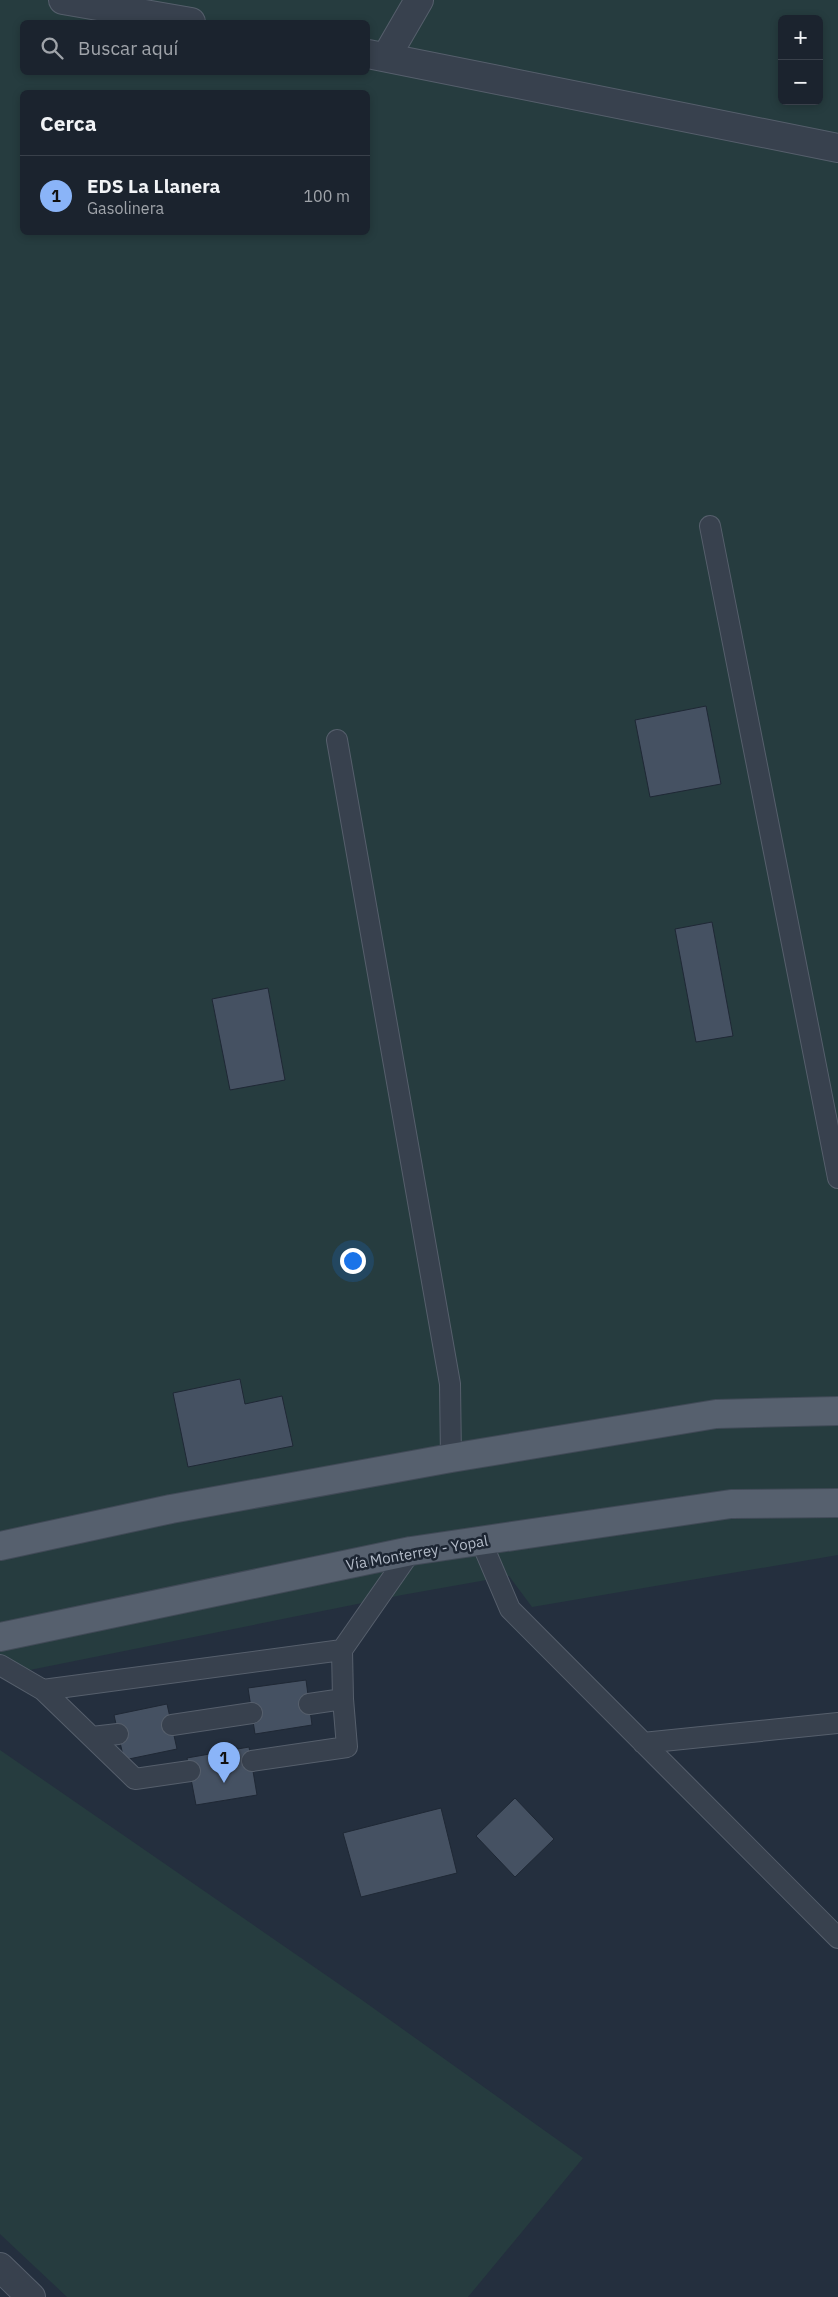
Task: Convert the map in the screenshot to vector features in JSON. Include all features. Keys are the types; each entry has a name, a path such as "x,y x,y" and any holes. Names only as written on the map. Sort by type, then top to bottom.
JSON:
{"main road":[{"path":"0,1546 171,1509 452,1458 716,1414 838,1411"},
{"name":"Vía Monterrey - Yopal","path":"0,1637 411,1551 731,1504 838,1503"}],"street":[{"path":"63,0 179,20"},
{"path":"419,0 377,55 838,148"},
{"path":"0,2267 31,2297"}],"lane":[{"path":"710,526 838,1178"},
{"path":"337,740 450,1384 452,1458"},
{"path":"481,1541 510,1609 838,1938"},
{"path":"252,1761 347,1747 343,1699 342,1650 411,1551"},
{"path":"43,1690 342,1650"},
{"path":"0,1665 43,1690 135,1779 190,1770"},
{"path":"309,1704 343,1699"},
{"path":"172,1725 252,1713"},
{"path":"643,1742 838,1723"},
{"path":"92,1737 118,1734"}],"green space":[{"path":"0,0 838,0 838,1555 532,1607 509,1576 402,1595 0,1676"},
{"path":"0,1750 362,2000 583,2158 468,2297 67,2297 0,2234"}],"building":[{"path":"706,706 721,784 650,797 635,720"},
{"path":"712,922 733,1036 696,1042 675,929"},
{"path":"268,988 285,1080 230,1090 212,999"},
{"path":"240,1379 245,1404 282,1396 293,1446 188,1467 173,1393"},
{"path":"306,1680 312,1725 255,1734 248,1688"},
{"path":"167,1704 177,1749 124,1760 114,1715"},
{"path":"249,1747 257,1795 196,1805 187,1758"},
{"path":"515,1798 554,1839 515,1877 476,1836"},
{"path":"441,1808 457,1873 361,1897 343,1833"}],"place":[{"name":"EDS La Llanera","path":"224,1783"}]}
